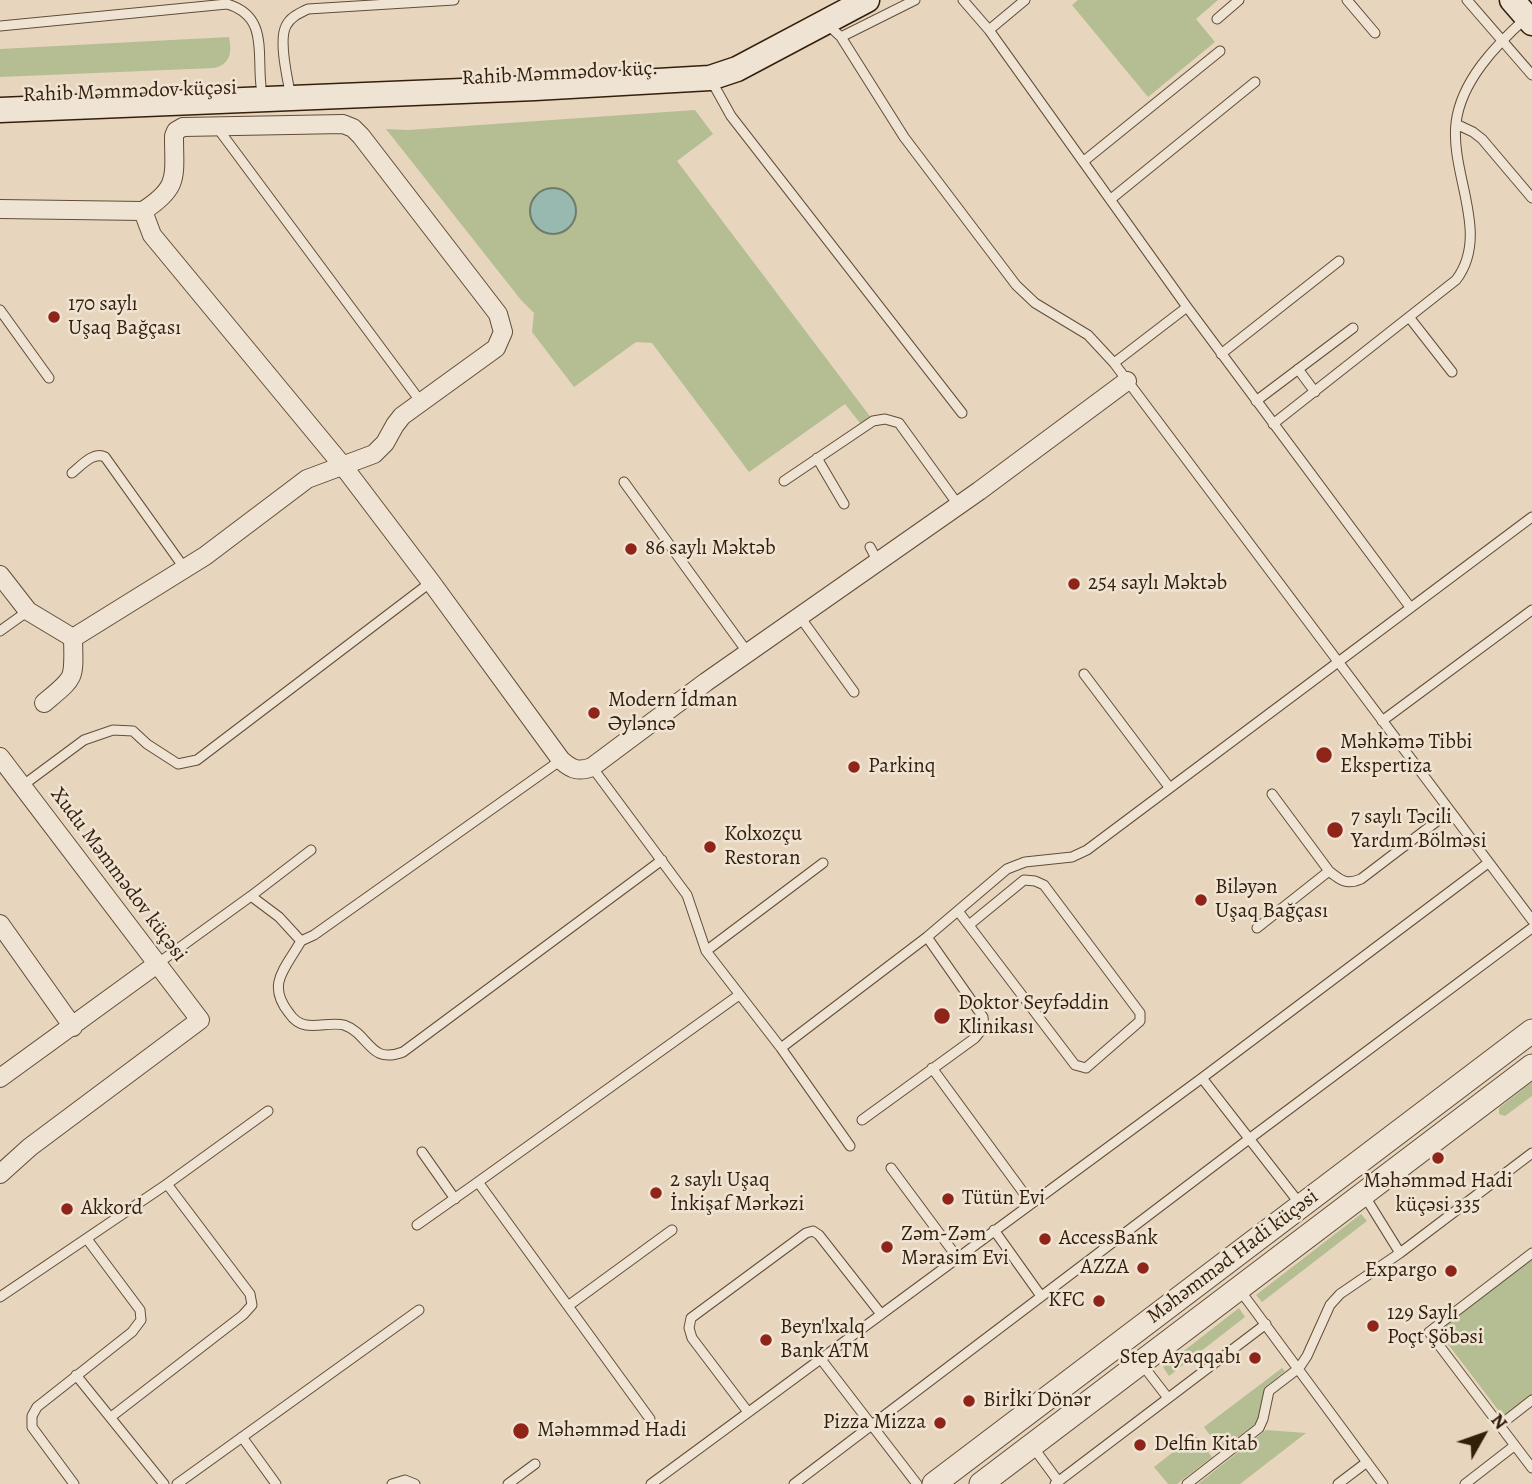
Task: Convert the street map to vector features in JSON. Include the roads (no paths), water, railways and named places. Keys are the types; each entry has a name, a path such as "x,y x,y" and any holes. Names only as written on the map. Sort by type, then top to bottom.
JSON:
{"main road":[{"name":"Rahib Məmmədov küç.","path":"261,86 708,71 844,0"},
{"path":"0,110 211,102 737,69 833,30 867,0"},
{"name":"Rahib Məmmədov küçəsi","path":"0,97 261,86"}],"street":[{"path":"211,102 216,126"},
{"path":"0,209 142,211 157,202 170,188 174,179 174,136 176,131 183,127 343,124 353,128 498,314 503,331 496,348 421,402 395,425 385,443 374,454 307,479 185,569 73,638"},
{"path":"142,211 152,234 343,466 561,761 576,770 592,767 800,617 874,555 959,506 1127,381"},
{"path":"0,575 28,611 73,638"},
{"path":"44,703 69,682 73,675 73,638"},
{"name":"Xudu Məmmədov küçəsi","path":"0,757 200,1020 30,1147 0,1174"},
{"path":"0,924 73,1027"},
{"path":"0,1078 157,964"},
{"name":"Məhəmməd Hadi küçəsi","path":"934,1484 1532,1031"},
{"name":"Məhəmməd Hadi küçəsi","path":"981,1484 1532,1066"}],"lane":[{"path":"289,87 284,66 285,27 294,16 308,9 454,0"},
{"path":"915,0 833,30 904,137 1016,285 1035,303 1088,335 1114,363 1532,920"},
{"path":"963,0 989,30 1221,354 1410,607"},
{"path":"989,30 1026,0"},
{"path":"1217,19 1239,0"},
{"path":"1347,0 1375,33"},
{"path":"1468,0 1532,75"},
{"path":"0,26 227,4 249,14 256,25 261,86"},
{"path":"1273,424 1456,280 1465,268 1469,251 1469,218 1456,146 1460,103 1469,85 1524,13"},
{"path":"1084,161 1220,51"},
{"path":"708,71 731,116 962,413"},
{"path":"1111,198 1255,82"},
{"path":"1456,124 1482,139 1532,198"},
{"path":"216,126 421,402"},
{"path":"1221,354 1339,261"},
{"path":"1114,363 1187,307"},
{"path":"0,310 49,378"},
{"path":"1409,317 1452,372"},
{"path":"1256,401 1353,328"},
{"path":"1298,369 1315,392"},
{"path":"784,481 873,421 885,419 899,423 959,506"},
{"path":"72,473 94,456 105,457 185,569"},
{"path":"817,458 844,504"},
{"path":"624,482 748,653"},
{"path":"781,1048 927,937 1007,869 1025,862 1072,857 1087,849 1532,517"},
{"path":"22,786 84,740 113,730 133,732 178,764 197,760 431,582"},
{"path":"1382,720 1532,610"},
{"path":"0,631 28,611"},
{"path":"800,617 854,692"},
{"path":"1084,674 1169,787"},
{"path":"561,761 314,935 301,941 278,981 279,1001 293,1018 303,1025 343,1025 376,1051 391,1057 403,1052 662,860"},
{"path":"592,767 687,895 706,951 781,1048 850,1146"},
{"path":"1272,794 1329,871 1341,881 1350,883 1361,879 1449,812"},
{"path":"157,964 310,850"},
{"path":"706,951 823,863"},
{"path":"651,1484 1202,1078 1488,863"},
{"path":"1257,928 1329,871"},
{"path":"958,911 1075,1065 1086,1068 1140,1021 1140,1013 1044,885 1024,880 969,925"},
{"path":"251,896 279,917 301,941"},
{"path":"794,1484 1532,928"},
{"path":"862,1120 982,1031 984,1023 927,937"},
{"path":"417,1225 738,995"},
{"path":"932,1068 1031,1203"},
{"path":"1202,1078 1301,1205"},
{"path":"0,1297 167,1184 268,1111"},
{"path":"422,1152 455,1199"},
{"path":"1187,1484 1258,1428 1263,1419 1269,1391 1299,1368 1330,1305 1351,1284 1400,1253 1532,1153"},
{"path":"891,1168 957,1257"},
{"path":"478,1182 650,1419"},
{"path":"111,1417 252,1306 250,1294 167,1184"},
{"path":"1363,1194 1400,1253"},
{"path":"568,1306 673,1230"},
{"path":"994,1230 1041,1296"},
{"path":"748,1412 692,1338 689,1328 691,1318 813,1231 820,1235 881,1314"},
{"path":"74,1484 32,1427 32,1416 37,1407 132,1332 141,1320 140,1310 87,1239"},
{"path":"1532,1253 1429,1332 1532,1468"},
{"path":"1238,1288 1383,1484"},
{"path":"177,1484 419,1310"},
{"path":"1032,1446 1057,1483 1266,1324"},
{"path":"820,1358 917,1484"},
{"path":"1140,1362 1168,1398"},
{"path":"76,1376 164,1484"},
{"path":"1500,1425 1532,1400"},
{"path":"242,1437 276,1484"},
{"path":"1465,1484 1514,1446"},
{"path":"1338,1484 1367,1462"},
{"path":"508,1484 535,1464"},
{"path":"392,1484 405,1480 415,1484"}],"water":[{"path":"553,188 570,194 576,211 570,228 553,234 536,228 530,211 536,194"}],"place":[{"name":"170 saylı Uşaq Bağçası","path":"54,317"},
{"name":"86 saylı Məktəb","path":"631,549"},
{"name":"254 saylı Məktəb","path":"1074,584"},
{"name":"Modern İdman Əyləncə","path":"594,713"},
{"name":"Məhkəmə Tibbi Ekspertiza","path":"1324,755"},
{"name":"Parkinq","path":"854,767"},
{"name":"7 saylı Təcili Yardım Bölməsi","path":"1335,830"},
{"name":"Kolxozçu Restoran","path":"710,847"},
{"name":"Biləyən Uşaq Bağçası","path":"1201,900"},
{"name":"Doktor Seyfәddin Klinikası","path":"942,1016"},
{"name":"Məhəmməd Hadi küçəsi 335","path":"1438,1158"},
{"name":"2 saylı Uşaq İnkişaf Mərkəzi","path":"656,1193"},
{"name":"Tütün Evi","path":"948,1199"},
{"name":"Akkord","path":"67,1209"},
{"name":"AccessBank","path":"1045,1239"},
{"name":"Zәm-Zәm Mәrasim Evi","path":"887,1247"},
{"name":"AZZA","path":"1143,1268"},
{"name":"Expargo","path":"1451,1271"},
{"name":"KFC","path":"1099,1301"},
{"name":"129 Saylı Poçt Şöbəsi","path":"1373,1326"},
{"name":"Beyn'lxalq Bank ATM","path":"766,1340"},
{"name":"Step Ayaqqabı","path":"1255,1358"},
{"name":"Birİki Dönər","path":"969,1401"},
{"name":"Pizza Mizza","path":"940,1423"},
{"name":"Məhəmməd Hadi","path":"521,1431"},
{"name":"Delfin Kitab","path":"1140,1445"}]}
